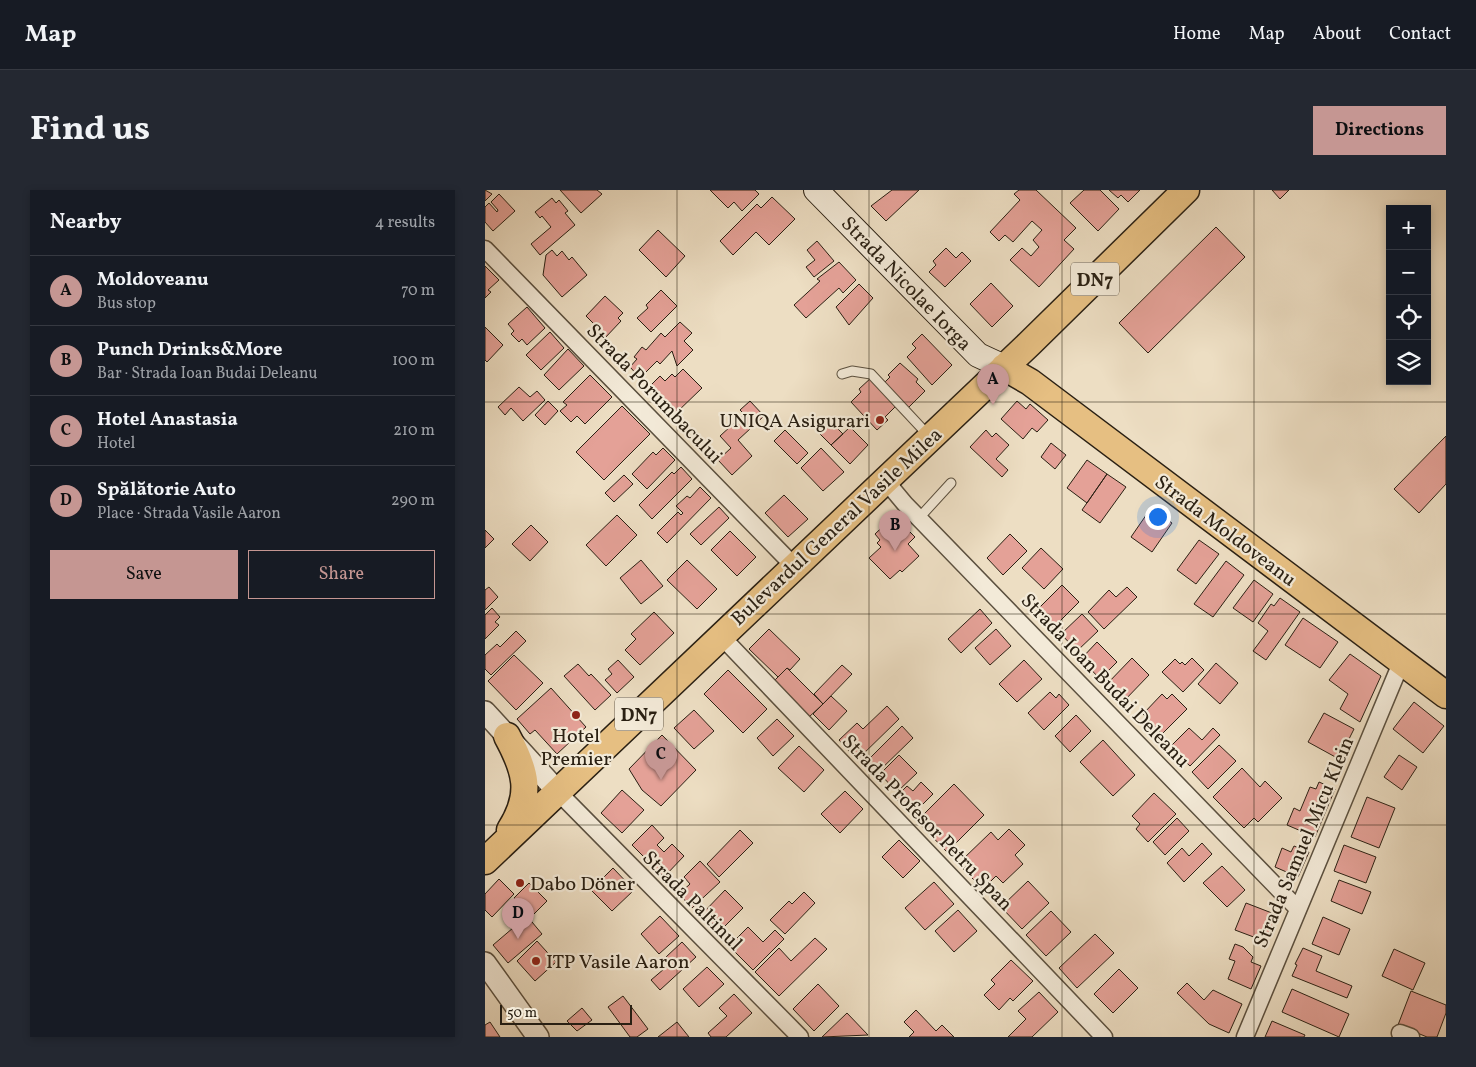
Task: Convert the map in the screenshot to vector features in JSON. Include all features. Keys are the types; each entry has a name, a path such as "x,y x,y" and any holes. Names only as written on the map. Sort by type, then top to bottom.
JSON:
{"main road":[{"name":"Strada Nicolae Iorga","path":"816,190 978,355 1004,367"},
{"name":"Bulevardul General Vasile Milea","path":"491,855 931,437 1186,190"},
{"name":"Strada Moldoveanu","path":"1004,367 1030,382 1446,695"},
{"path":"491,855 521,811 526,787 518,756 507,736"}],"street":[{"name":"Strada Porumbacului","path":"485,249 794,566"},
{"name":"Strada Ioan Budai Deleanu","path":"885,480 919,518 1298,909"},
{"name":"Strada Profesor Petru Șpan","path":"721,636 1104,1037"},
{"name":"Strada Samuel Micu Klein","path":"1245,1037 1401,662"},
{"path":"485,712 558,792"},
{"name":"Strada Paltinul","path":"558,792 800,1037"},
{"path":"485,963 538,1037"}],"lane":[{"path":"842,374 852,371 871,374 931,437"},
{"path":"919,518 951,483"}],"building":[{"path":"485,190 492,194 485,201"},
{"path":"560,190 597,190 602,194 581,213"},
{"path":"710,190 755,190 759,194 742,211 734,202 728,208"},
{"path":"892,190 919,190 886,221 871,206"},
{"path":"1019,190 1036,190 1076,228 1064,240 1074,249 1039,287 1010,260 1022,248 1031,256 1039,247 1033,240 1042,230 1032,221 1013,242 1005,235 999,241 990,232 1020,200 1014,194"},
{"path":"1084,190 1100,190 1119,209 1098,231 1070,203"},
{"path":"1109,190 1140,190 1128,202 1121,195 1118,198"},
{"path":"1272,190 1289,190 1280,199"},
{"path":"499,194 515,211 493,231 485,222 485,207 489,203 497,212 498,210 491,202"},
{"path":"772,197 795,219 769,245 756,232 733,255 720,241 757,204 761,208"},
{"path":"552,198 556,203 559,200 568,211 565,213 575,225 540,255 531,244 551,227 542,216 540,218 535,212"},
{"path":"1216,227 1245,257 1148,353 1119,323"},
{"path":"658,230 685,256 666,277 639,250"},
{"path":"817,241 834,261 814,277 806,267 815,260 807,250"},
{"path":"946,248 956,258 962,252 971,261 945,287 929,272 936,265 933,261"},
{"path":"552,250 557,256 562,251 569,260 572,257 587,275 562,297 543,275 546,255"},
{"path":"839,262 856,280 843,293 839,288 806,318 794,305 820,281 817,279"},
{"path":"485,266 499,280 488,290 491,292 485,298"},
{"path":"991,283 1013,306 992,327 970,304"},
{"path":"859,284 873,298 849,325 836,307"},
{"path":"661,290 677,306 651,332 637,318 648,308 646,305"},
{"path":"605,296 623,313 618,318 621,321 604,339 591,327 594,324 586,316"},
{"path":"527,307 545,328 527,345 522,339 519,342 511,334 514,331 508,324"},
{"path":"680,322 692,333 684,341 693,350 677,366 672,351 660,364 657,361 640,378 630,367 637,359 634,357 642,347 646,350 661,333 665,337"},
{"path":"485,327 503,345 487,362 485,360"},
{"path":"550,332 564,348 541,370 526,355"},
{"path":"922,334 952,365 932,385 907,357 916,348 912,344"},
{"path":"568,349 584,366 559,390 544,375"},
{"path":"900,363 918,379 916,382 925,391 908,408 884,383 890,377 888,375"},
{"path":"683,369 702,388 675,414 649,387 660,376 665,381 672,374 675,377"},
{"path":"590,375 612,397 585,424 577,416 571,422 560,411 567,405 563,402"},
{"path":"872,377 897,405 885,417 888,420 877,430 851,402 861,392 859,389"},
{"path":"519,387 530,397 537,391 545,400 523,421 511,408 505,415 498,407"},
{"path":"548,401 558,411 545,425 535,415"},
{"path":"750,401 764,416 738,440 752,456 732,475 718,460 731,448 720,436 744,414 740,410"},
{"path":"1017,401 1026,409 1030,404 1048,420 1037,432 1032,428 1023,439 1001,419"},
{"path":"622,406 650,434 604,480 576,452"},
{"path":"829,420 843,434 831,445 818,432"},
{"path":"850,427 868,445 850,464 831,445"},
{"path":"785,430 808,453 797,464 774,441"},
{"path":"986,430 992,437 996,433 1009,445 996,459 1008,470 1002,477 970,447"},
{"path":"1446,436 1446,484 1419,513 1394,489"},
{"path":"1051,443 1066,455 1055,469 1041,457"},
{"path":"663,448 675,460 647,489 632,474 653,452 656,455"},
{"path":"821,448 844,472 823,491 801,468"},
{"path":"1087,460 1107,474 1087,503 1067,488"},
{"path":"681,467 692,479 652,519 639,505 672,472 674,474"},
{"path":"1107,474 1126,487 1100,523 1082,510"},
{"path":"624,475 633,484 614,502 605,493"},
{"path":"700,487 711,498 667,543 657,533 678,512 681,515 683,513 676,506 687,496 690,498"},
{"path":"784,495 808,519 788,537 765,513"},
{"path":"719,507 729,518 701,545 690,534"},
{"path":"1151,508 1172,523 1152,552 1131,537"},
{"path":"617,515 637,535 606,566 586,545"},
{"path":"894,516 915,537 908,544 919,556 902,572 900,570 890,579 869,558 881,547 877,543 880,540 875,534"},
{"path":"531,525 548,542 530,561 512,544"},
{"path":"485,530 494,539 485,548"},
{"path":"730,531 756,557 737,576 711,550"},
{"path":"1010,534 1027,551 1003,575 987,558"},
{"path":"1199,540 1219,554 1196,584 1177,570"},
{"path":"1041,548 1063,569 1044,589 1022,568"},
{"path":"641,560 663,586 641,604 620,578"},
{"path":"687,560 717,589 697,609 667,580"},
{"path":"1226,561 1244,575 1213,617 1194,604"},
{"path":"1254,580 1273,594 1253,622 1233,608"},
{"path":"1062,585 1079,602 1053,628 1036,611"},
{"path":"489,587 498,597 485,610 485,590"},
{"path":"1127,587 1137,597 1104,629 1088,612 1109,590 1116,597"},
{"path":"1280,598 1300,612 1266,660 1253,651 1268,631 1258,623 1271,604 1274,606"},
{"path":"492,608 500,617 495,622 499,625 485,639 485,615"},
{"path":"980,609 992,623 961,653 948,639"},
{"path":"654,612 674,633 640,665 625,650 636,639 631,634"},
{"path":"1082,614 1098,631 1077,651 1061,634"},
{"path":"1303,618 1338,642 1320,668 1285,645"},
{"path":"769,629 800,659 790,670 787,668 778,677 749,649"},
{"path":"996,629 1011,646 990,665 975,648"},
{"path":"516,631 526,641 491,675 485,669 485,655 497,644 500,647"},
{"path":"1097,642 1117,662 1100,679 1081,659"},
{"path":"1350,654 1381,676 1360,722 1340,709 1348,694 1329,680"},
{"path":"514,655 543,683 516,710 488,681"},
{"path":"1132,658 1149,675 1122,703 1105,686"},
{"path":"1192,658 1204,670 1183,692 1162,672 1175,659 1180,664 1182,662 1185,665"},
{"path":"618,660 634,677 617,693 605,680 612,674 608,669"},
{"path":"1024,660 1042,679 1017,702 999,684"},
{"path":"1216,663 1238,683 1220,704 1198,684"},
{"path":"578,664 589,676 591,674 611,695 595,710 564,676"},
{"path":"842,665 852,674 823,704 814,694"},
{"path":"787,668 823,704 809,717 773,682"},
{"path":"728,670 767,709 743,733 704,694"},
{"path":"551,688 586,727 557,754 535,730 530,734 517,719"},
{"path":"1050,692 1056,698 1059,694 1069,705 1044,730 1028,713"},
{"path":"1162,694 1167,699 1172,694 1187,709 1162,734 1143,714"},
{"path":"831,696 847,711 829,730 813,714"},
{"path":"1414,702 1444,726 1423,753 1393,729"},
{"path":"887,706 899,719 857,760 839,740 857,723 863,729"},
{"path":"694,710 714,731 694,749 674,728"},
{"path":"1324,713 1354,729 1339,759 1308,742"},
{"path":"1076,715 1091,731 1070,752 1055,736"},
{"path":"777,719 794,736 773,756 757,738"},
{"path":"902,726 913,738 875,775 864,764"},
{"path":"1189,728 1202,740 1213,728 1220,735 1190,766 1170,747"},
{"path":"662,735 696,770 661,806 642,790 629,769"},
{"path":"1103,740 1135,775 1113,796 1080,762"},
{"path":"1219,745 1236,761 1208,789 1192,772"},
{"path":"799,746 824,770 804,792 778,768"},
{"path":"899,755 917,773 897,792 880,774"},
{"path":"1399,755 1417,767 1402,790 1384,777"},
{"path":"1242,768 1260,787 1265,781 1282,798 1258,822 1254,818 1244,828 1213,797"},
{"path":"921,782 933,794 912,815 895,798 907,786 913,791"},
{"path":"1319,782 1335,789 1315,837 1287,825 1294,808 1300,811 1310,787 1316,789"},
{"path":"954,784 984,815 947,852 917,821"},
{"path":"622,790 644,810 622,833 601,813"},
{"path":"845,791 863,809 840,833 821,814"},
{"path":"1154,793 1176,814 1148,842 1136,829 1140,824 1132,816"},
{"path":"1367,797 1395,808 1379,848 1351,837"},
{"path":"1177,818 1189,831 1165,855 1153,842"},
{"path":"652,825 664,838 657,845 664,852 672,844 684,856 664,877 632,845"},
{"path":"1009,829 1025,845 1015,855 1023,864 1003,883 996,876 983,889 963,869 967,865 962,860 991,832 998,840"},
{"path":"740,830 753,843 719,877 707,864"},
{"path":"899,840 920,861 903,878 882,857"},
{"path":"1202,843 1212,854 1184,882 1167,863 1182,848 1189,856"},
{"path":"1344,845 1376,857 1366,883 1334,871"},
{"path":"1294,846 1309,852 1298,877 1275,867 1282,848 1291,852"},
{"path":"700,861 720,882 692,908 679,894 690,884 684,877"},
{"path":"1222,866 1245,890 1227,907 1203,883"},
{"path":"613,868 634,890 612,911 591,890"},
{"path":"499,879 514,894 492,917 485,910 485,894"},
{"path":"1339,880 1371,892 1362,914 1331,901"},
{"path":"1028,881 1049,903 1022,929 1001,907"},
{"path":"934,882 954,904 925,930 905,908"},
{"path":"529,883 547,901 532,916 514,898"},
{"path":"725,890 743,908 720,931 702,914"},
{"path":"804,892 815,903 785,934 770,920 789,901 792,904"},
{"path":"1246,903 1277,915 1267,942 1235,930"},
{"path":"958,910 977,931 954,952 935,931"},
{"path":"1051,911 1071,932 1046,956 1026,935"},
{"path":"527,916 542,934 508,963 493,945"},
{"path":"660,916 679,936 659,954 641,934"},
{"path":"1323,917 1350,929 1339,955 1312,944"},
{"path":"748,927 763,942 775,930 784,939 753,970 729,946"},
{"path":"1095,934 1114,953 1077,988 1059,968"},
{"path":"815,938 827,949 779,996 755,972 779,948 791,961"},
{"name":"ITP Vasile Aaron","path":"537,941 556,962 535,981 517,961"},
{"path":"682,942 696,957 660,990 651,980 671,963 666,957"},
{"path":"1235,944 1243,947 1253,957 1251,962 1261,966 1251,989 1228,979 1235,961 1229,959"},
{"path":"1303,948 1322,956 1316,971 1352,986 1347,998 1292,976 1297,965 1295,964"},
{"path":"1394,949 1425,963 1413,990 1382,976"},
{"path":"1011,960 1033,981 1013,1001 1010,998 999,1010 984,995 995,984 991,980"},
{"path":"707,967 724,984 699,1007 683,989"},
{"path":"1119,969 1138,988 1113,1013 1094,994"},
{"path":"1187,983 1204,1000 1213,990 1242,1004 1229,1033 1209,1024 1177,993"},
{"path":"818,984 839,1006 814,1031 793,1009"},
{"path":"1292,989 1349,1014 1339,1037 1282,1012"},
{"path":"1411,991 1446,1005 1446,1013 1437,1037 1427,1037 1398,1025"},
{"path":"1039,992 1058,1012 1032,1037 1008,1037 1026,1019 1018,1011"},
{"path":"734,994 752,1013 726,1037 711,1037 708,1033 727,1016 719,1008"},
{"path":"623,996 648,1029 637,1037 630,1037 608,1007"},
{"path":"582,1008 592,1020 577,1031 567,1021"},
{"path":"916,1010 936,1031 942,1025 954,1037 909,1037 914,1032 904,1022"},
{"path":"847,1013 868,1035 822,1037"},
{"path":"1272,1021 1305,1035 1304,1037 1265,1037"},
{"path":"490,1022 500,1037 485,1037 485,1025"},
{"path":"677,1022 689,1037 658,1037"}],"place":[{"name":"Moldoveanu","path":"993,405"},
{"name":"UNIQA Asigurari","path":"880,420"},
{"name":"Punch Drinks&More","path":"895,551"},
{"name":"Hotel Premier","path":"576,715"},
{"name":"Hotel Anastasia","path":"661,780"},
{"name":"Dabo Döner","path":"520,883"},
{"name":"Spălătorie Auto","path":"518,939"},
{"name":"ITP Vasile Aaron","path":"536,961"}]}
